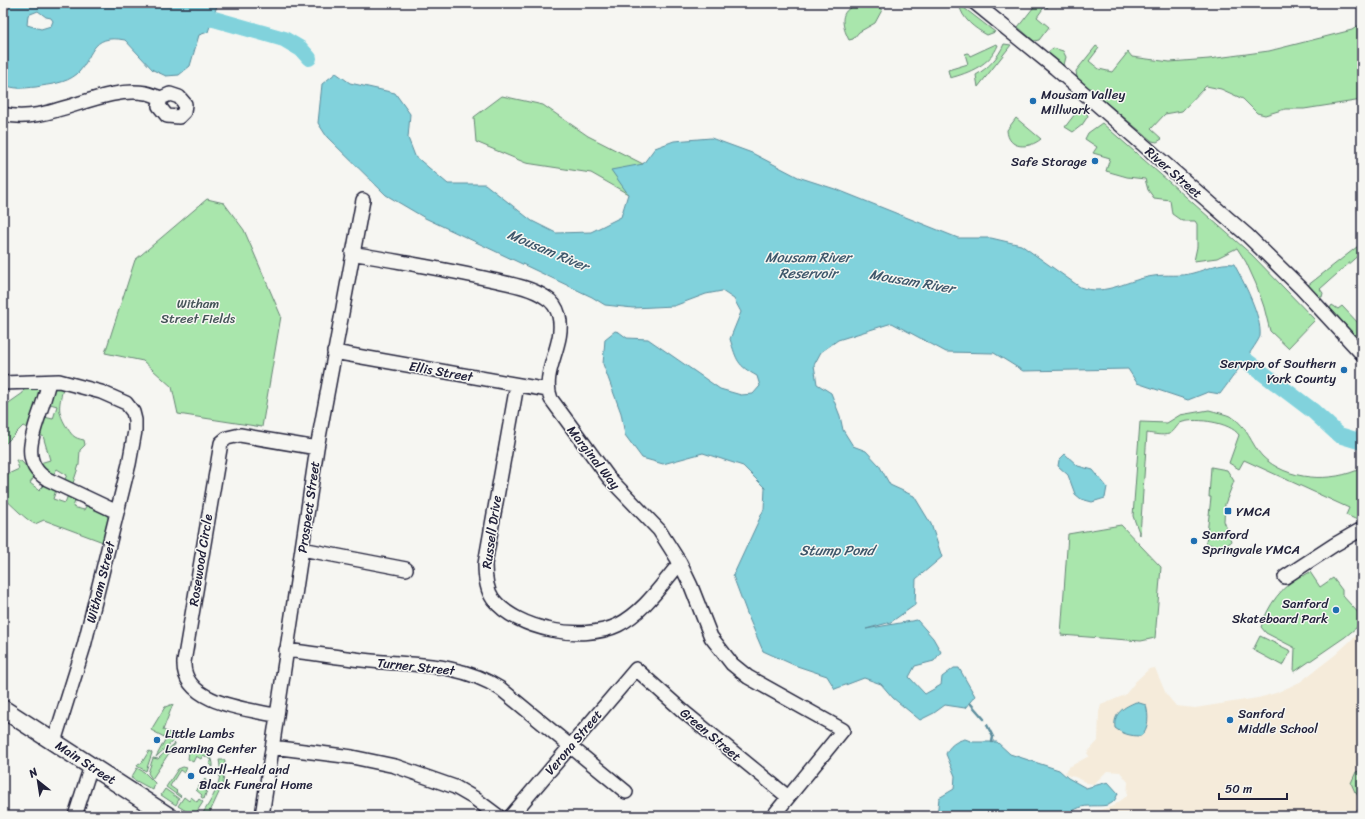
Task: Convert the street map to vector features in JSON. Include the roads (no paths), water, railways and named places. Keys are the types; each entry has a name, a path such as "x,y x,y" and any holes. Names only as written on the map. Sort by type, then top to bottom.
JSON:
{"main road":[{"name":"Main Street","path":"3,709 168,816"}],"street":[{"name":"River Street","path":"974,3 1059,72 1247,235 1301,288 1362,354"},
{"path":"3,114 20,116 41,113 97,98 130,92 146,93 161,98"},
{"name":"Prospect Street","path":"262,816 275,715 317,448 363,200"},
{"path":"352,253 463,273 520,286 546,298 557,309 560,326 549,377 548,390"},
{"name":"Ellis Street","path":"334,352 548,390"},
{"name":"Witham Street","path":"49,382 59,381 117,398 130,407 135,420 135,431 129,464 81,659 54,742"},
{"path":"3,383 49,382 30,444 30,456 33,464 39,473 47,479 117,512"},
{"name":"Russell Drive","path":"517,384 484,564 486,584 493,599 502,608 524,622 569,632 599,632 630,618 646,603 680,563"},
{"name":"Marginal Way","path":"548,390 551,399 598,465 659,530 680,563 692,586 711,637 732,664 748,677 843,730 788,797"},
{"name":"Rosewood Circle","path":"275,715 223,704 194,688 184,674 186,648 221,443 227,438 240,435 317,448"},
{"path":"1285,577 1334,545 1362,529"},
{"path":"302,550 406,570"},
{"name":"Turner Street","path":"286,650 362,660 451,668 470,673 499,688 626,792"},
{"name":"Verona Street","path":"511,816 636,669"},
{"name":"Green Street","path":"636,669 684,712 788,797"},
{"path":"272,747 352,757 395,766 455,787 474,798 498,816"},
{"path":"75,816 91,766"},
{"path":"773,816 788,797"}],"water":[{"path":"3,3 218,3 208,32 199,35 190,66 179,75 166,76 153,70 125,40 113,39 98,43 82,68 77,74 68,80 36,87 23,88 15,88 3,84","holes":["38,11 46,17 51,18 53,21 51,26 41,29 27,25 28,15"]},
{"name":"Mousam River Reservoir","path":"336,73 350,83 395,93 410,114 408,138 415,156 448,184 485,184 532,221 556,233 591,232 621,217 628,194 611,170 643,164 655,148 674,141 711,138 752,153 798,177 838,190 958,238 991,238 1021,245 1080,287 1090,290 1108,289 1159,275 1188,274 1218,265 1234,264 1247,289 1255,309 1260,328 1260,336 1220,394 1208,392 1188,400 1137,383 1128,369 1023,371 994,353 946,352 892,323 838,340 821,352 814,365 817,384 831,393 840,416 843,430 853,446 866,451 879,465 890,485 914,496 931,524 942,557 916,579 915,605 891,622 866,629 917,620 933,638 941,652 934,661 915,666 909,677 925,694 941,685 942,677 954,668 959,668 975,696 965,708 945,705 934,713 920,720 893,698 881,684 864,678 835,689 827,676 794,665 763,651 733,576 764,509 765,488 743,466 703,453 663,464 642,458 625,435 621,413 603,364 605,339 615,331 627,338 648,339 720,389 741,395 753,394 760,386 757,376 745,369 739,362 734,353 730,339 741,312 734,299 722,291 706,294 674,306 633,308 605,305 592,297 425,218 386,195 327,137 318,123 322,84"},
{"path":"1065,454 1078,466 1093,470 1107,487 1105,498 1092,502 1081,499 1075,494 1068,475 1058,466 1059,460"},
{"path":"1136,702 1146,705 1148,713 1147,726 1141,736 1133,736 1121,732 1115,728 1116,718 1120,711"},
{"path":"965,739 973,742 997,742 1010,754 1059,770 1068,778 1086,788 1108,782 1118,793 1116,798 1110,804 1103,806 1083,807 1074,810 1066,816 937,816 939,798 954,789 955,776 946,754 953,744"}],"waterway":[{"name":"Mousam River","path":"191,18 214,19 284,39 301,49 309,58"},
{"name":"Mousam River","path":"1226,350 1244,359 1313,411 1339,435 1362,442"},
{"path":"970,703 984,719"},
{"path":"987,725 993,737 992,742"}],"place":[{"name":"Mousam Valley Millwork","path":"1033,101"},
{"name":"Safe Storage","path":"1095,161"},
{"name":"Servpro of Southern York County","path":"1344,370"},
{"name":"YMCA","path":"1228,511"},
{"name":"Sanford Springvale YMCA","path":"1194,541"},
{"name":"Sanford Skateboard Park","path":"1336,610"},
{"name":"Sanford Middle School","path":"1230,720"},
{"name":"Little Lambs Learning Center","path":"157,740"},
{"name":"Carll-Heald and Black Funeral Home","path":"191,776"}],"park label":[{"name":"Witham Street Fields","path":"198,310"}],"water label":[{"name":"Stump Pond","path":"837,550"}]}
